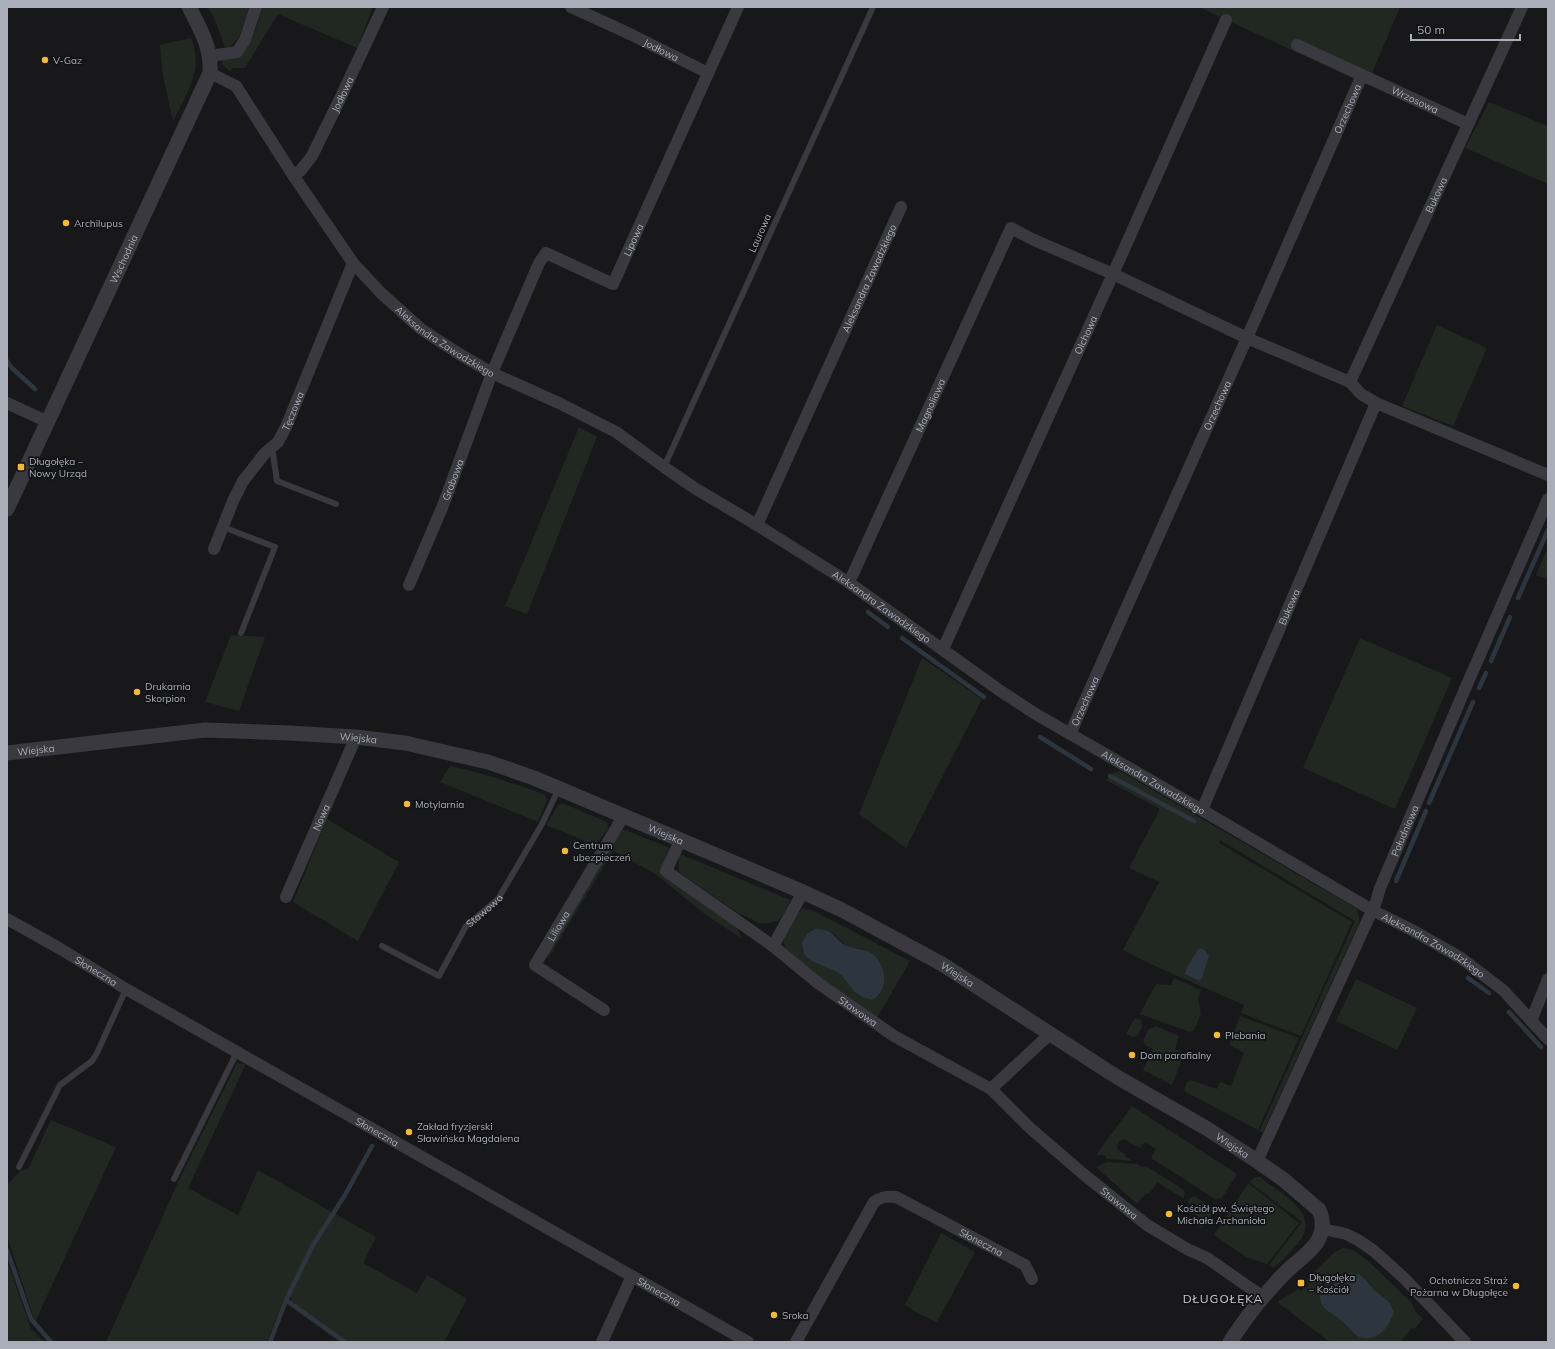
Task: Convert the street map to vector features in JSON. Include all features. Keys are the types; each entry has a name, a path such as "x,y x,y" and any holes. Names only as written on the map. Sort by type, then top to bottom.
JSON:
{"street":[{"name":"Wschodnia","path":"7,509 210,73 210,56 205,37 189,7"},
{"path":"210,56 237,52 245,40 256,7"},
{"name":"Jodłowa","path":"293,175 300,171 312,156 383,7"},
{"name":"Jodłowa","path":"571,7 630,34 708,73"},
{"name":"Lipowa","path":"492,372 539,263 546,252 613,284 738,7"},
{"name":"Bukowa","path":"1350,382 1522,7"},
{"name":"Olchowa","path":"943,649 1226,20"},
{"name":"Wrzosowa","path":"1297,44 1468,124"},
{"name":"Aleksandra Zawadzkiego","path":"210,73 236,86 293,175 353,263 381,293 421,329 461,355 492,372 616,432 696,489 848,582 999,690 1070,734 1372,910 1418,933 1461,958 1503,990 1548,1039"},
{"name":"Orzechowa","path":"1070,734 1247,338 1362,75"},
{"name":"Aleksandra Zawadzkiego","path":"757,525 901,207"},
{"name":"Magnoliowa","path":"848,582 1011,228 1034,240 1113,274"},
{"name":"Tęczowa","path":"214,549 243,480 254,465 278,442 286,427 353,263"},
{"path":"1113,274 1247,338 1350,382 1361,394 1376,403 1548,474"},
{"name":"Grabowa","path":"409,585 442,508 492,372"},
{"path":"7,403 48,422"},
{"name":"Bukowa","path":"1202,810 1376,403"},
{"name":"Południowa","path":"1257,1161 1372,910 1415,804 1548,499"},
{"name":"Wiejska","path":"7,753 205,730 289,732 356,737 405,743 488,762 534,778 803,892 842,910 942,964 1117,1077 1206,1128 1257,1161 1312,1202 1322,1216 1323,1228"},
{"name":"Nowa","path":"286,897 356,737"},
{"name":"Liliowa","path":"604,1010 535,965 624,815"},
{"name":"Stawowa","path":"681,839 666,871 773,946 818,982 894,1036 991,1090 1030,1128 1082,1173 1147,1225 1187,1249 1206,1258 1263,1298"},
{"path":"773,946 803,892"},
{"name":"Słoneczna","path":"7,919 59,948 126,989 748,1342"},
{"path":"1531,1021 1548,979"},
{"path":"991,1090 1051,1033"},
{"name":"Słoneczna","path":"796,1342 874,1202 887,1196 896,1197 1025,1265 1032,1279"},
{"path":"1230,1342 1250,1313 1263,1298 1287,1271 1314,1246 1323,1228 1346,1234 1370,1248 1404,1278 1465,1342"},
{"path":"602,1342 632,1276"}],"lane":[{"name":"Laurowa","path":"664,467 873,7"},
{"path":"272,447 277,481 336,504"},
{"path":"223,526 275,547 241,633"},
{"name":"Stawowa","path":"382,946 439,976 466,926 498,899 542,824 559,788"},
{"path":"20,1167 60,1085 92,1060 97,1053 126,989"},
{"path":"174,1179 237,1052"}],"shaded area":[{"path":"208,7 250,7 238,39 229,47 225,47 215,20"},
{"path":"263,7 373,7 357,48 278,14 245,68 233,68 229,71 222,64 222,60 241,55 252,40"},
{"path":"1199,7 1400,7 1367,85"},
{"path":"191,38 195,50 195,71 188,91 173,121 163,76 160,45"},
{"path":"1489,102 1548,126 1548,184 1465,148"},
{"path":"1437,325 1487,348 1453,426 1402,406"},
{"path":"579,427 597,437 527,614 505,606"},
{"path":"1548,547 1548,579 1536,575"},
{"path":"231,635 265,637 239,711 205,702"},
{"path":"1360,638 1452,678 1395,809 1303,768"},
{"path":"922,658 982,699 906,848 859,814"},
{"path":"450,766 522,786 545,795 547,800 538,822 440,782"},
{"path":"1120,771 1357,909 1359,923 1263,1132 1259,1132 1355,921 1220,840 1219,843 1352,922 1301,1036 1241,1013 1244,1005 1155,966 1123,950 1159,882 1129,868 1160,809 1106,780 1113,773"},
{"path":"562,803 607,822 608,829 595,845 546,825 558,805"},
{"path":"327,819 399,862 358,941 293,902"},
{"path":"623,829 670,848 660,870 737,928 741,938 706,915 654,873 613,851 547,960 548,953 616,835"},
{"path":"678,853 790,900 784,914 778,921 759,923 738,913 679,872"},
{"path":"804,907 806,910 812,910 910,961 877,1018 847,998 787,953 783,940 797,914","holes":["832,933 848,947 864,949 882,988 876,997 871,1000 867,999 835,971"]},
{"path":"815,929 822,929 847,946 868,951 876,958 883,970 884,977 884,984 878,996 872,1000 862,997 854,991 841,975 814,962 804,954 802,943 807,934"},
{"path":"1199,948 1205,950 1209,956 1200,981 1185,974 1187,967"},
{"path":"1174,978 1201,990 1198,998 1201,1014 1194,1030 1190,1032 1140,1014 1156,984 1171,985"},
{"path":"1356,979 1417,1008 1397,1050 1336,1021"},
{"path":"1240,1016 1299,1038 1258,1130 1184,1091 1187,1082 1191,1080 1217,1089 1220,1082 1231,1086 1244,1053 1229,1045"},
{"path":"1135,1018 1141,1020 1142,1027 1137,1036 1133,1037 1126,1034"},
{"path":"1156,1026 1179,1036 1175,1049 1182,1052 1183,1057 1172,1085 1143,1070 1153,1049 1145,1045 1143,1040 1149,1029"},
{"path":"237,1063 246,1064 188,1188 238,1215 258,1170 376,1237 363,1263 417,1293 427,1275 467,1299 444,1342 340,1342 288,1305 292,1299 286,1294 267,1342 106,1342 178,1182"},
{"path":"1132,1106 1237,1174 1222,1198 1215,1199 1151,1158 1156,1149 1145,1142 1140,1148 1124,1139 1119,1141 1117,1145 1118,1150 1132,1161 1107,1159 1104,1155 1096,1155"},
{"path":"51,1120 116,1147 35,1322 7,1236 7,1185 20,1171 28,1169"},
{"path":"1107,1162 1137,1164 1142,1167 1146,1166 1184,1190 1185,1194 1183,1198 1157,1182 1150,1193 1144,1195 1138,1203 1136,1203 1096,1167"},
{"path":"1255,1177 1260,1177 1290,1199 1304,1217 1306,1226 1302,1237 1293,1249 1273,1268 1269,1265 1302,1222 1249,1182"},
{"path":"1248,1183 1299,1223 1267,1264 1246,1257 1214,1235"},
{"path":"1194,1196 1211,1207 1213,1213 1202,1228 1194,1223 1198,1216 1188,1211 1191,1205 1187,1202"},
{"path":"941,1233 975,1252 937,1322 919,1314 905,1305"},
{"path":"1343,1248 1353,1250 1367,1260 1411,1302 1416,1312 1423,1319 1414,1329 1412,1328 1400,1342 1330,1342 1277,1302 1298,1289 1300,1291 1309,1285 1306,1280 1335,1252","holes":["1344,1275 1366,1280 1374,1290 1389,1302 1373,1337 1357,1334 1342,1320 1326,1310 1323,1292"]},
{"path":"7,1260 31,1329 45,1342 7,1342"},
{"path":"1349,1273 1359,1274 1366,1280 1374,1290 1389,1302 1394,1312 1387,1327 1379,1335 1369,1338 1358,1336 1322,1306 1320,1296 1326,1289"}],"waterway":[{"path":"7,361 12,368 35,389"},
{"path":"1518,598 1548,530"},
{"path":"868,612 888,627"},
{"path":"1491,661 1510,617"},
{"path":"902,638 984,697"},
{"path":"1479,688 1486,673"},
{"path":"1429,803 1473,702"},
{"path":"1040,737 1091,769"},
{"path":"1110,776 1194,821"},
{"path":"1396,881 1426,811"},
{"path":"1468,978 1489,993"},
{"path":"1509,1012 1541,1047"},
{"path":"270,1342 287,1298 313,1245 345,1195 372,1146"},
{"path":"7,1250 31,1319 51,1342"},
{"path":"286,1300 345,1342"}],"place":[{"name":"V-Gaz","path":"45,60"},
{"name":"Archilupus","path":"66,223"},
{"name":"Długołęka – Nowy Urząd","path":"21,467"},
{"name":"Drukarnia Skorpion","path":"137,692"},
{"name":"Motylarnia","path":"407,804"},
{"name":"Centrum ubezpieczeń","path":"565,851"},
{"name":"Plebania","path":"1217,1035"},
{"name":"Dom parafialny","path":"1132,1055"},
{"name":"Zakład fryzjerski Sławińska Magdalena","path":"409,1132"},
{"name":"Kościół pw. Świętego Michała Archanioła","path":"1169,1214"},
{"name":"Długołęka – Kościół","path":"1301,1283"},
{"name":"Ochotnicza Straż Pożarna w Długołęce","path":"1516,1286"},
{"name":"Sroka","path":"774,1315"}],"district":[{"name":"DŁUGOŁĘKA","path":"1223,1298"}]}
